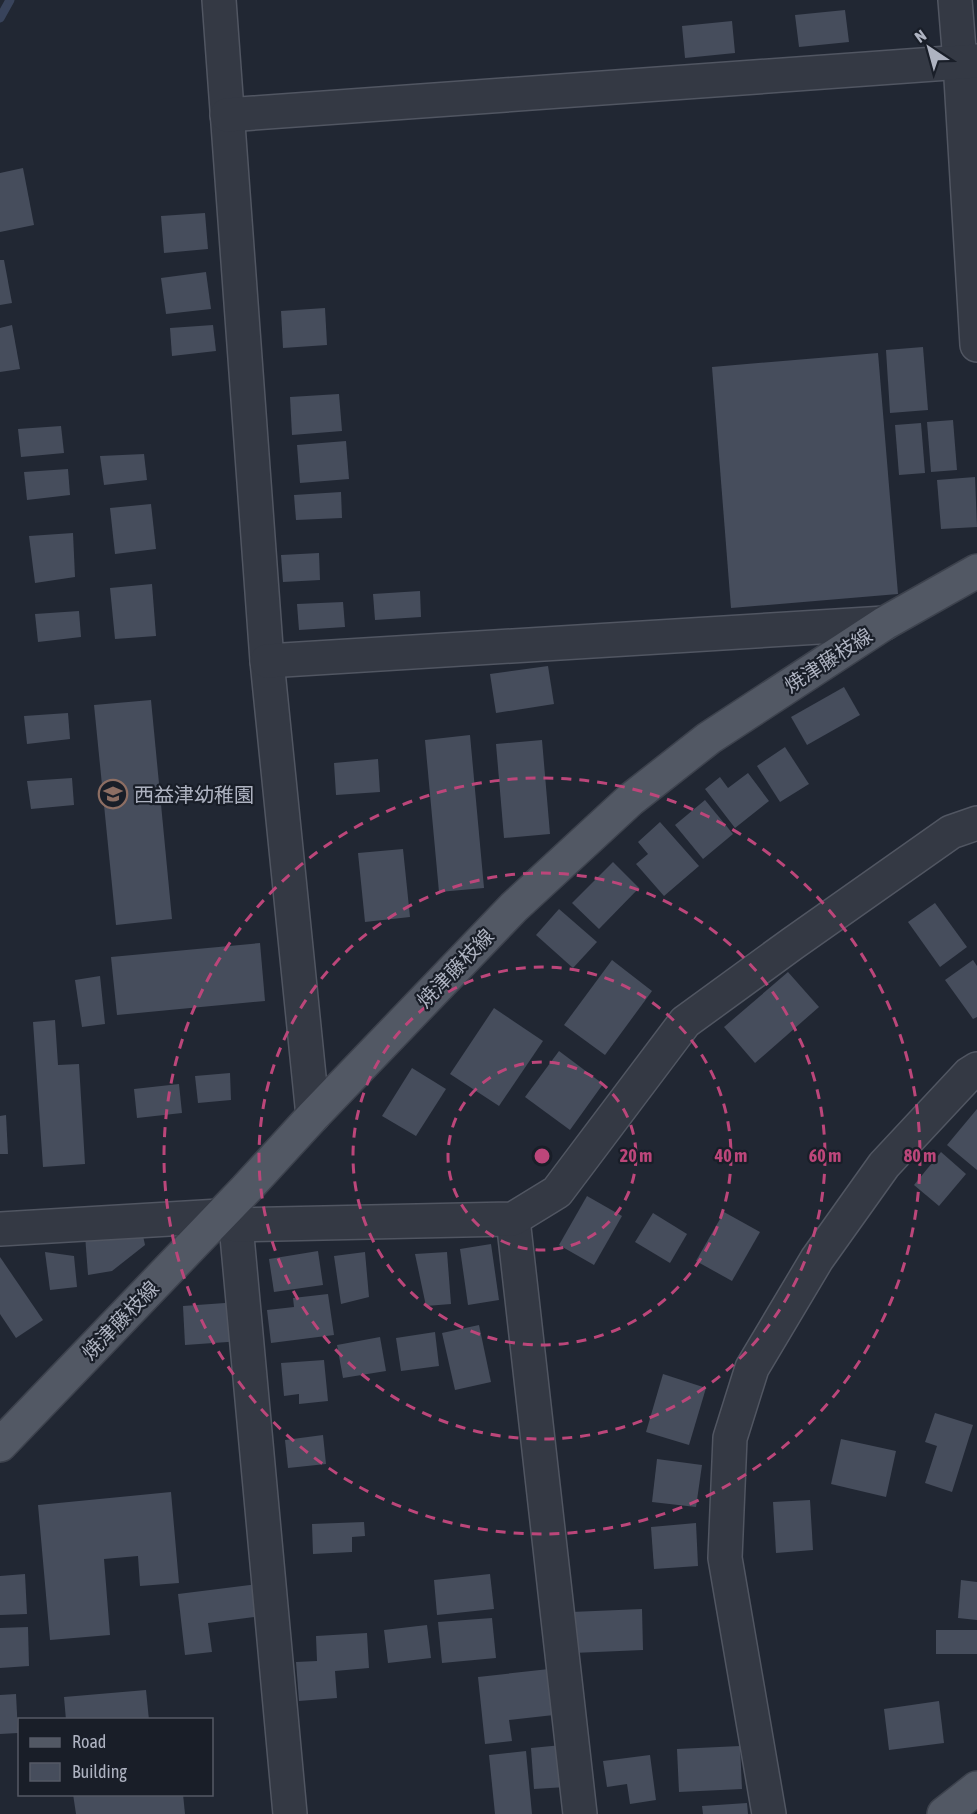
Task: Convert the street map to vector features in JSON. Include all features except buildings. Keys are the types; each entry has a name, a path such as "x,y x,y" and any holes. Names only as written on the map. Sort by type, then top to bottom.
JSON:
{"main road":[{"name":"焼津藤枝線","path":"0,1445 228,1220 313,1116 514,907 630,800 709,738 885,623 977,571"},
{"path":"944,1814 977,1788"}],"street":[{"path":"219,0 267,661 313,1116"},
{"path":"955,0 969,61 977,345"},
{"path":"227,115 969,61"},
{"path":"267,661 885,623"},
{"path":"0,1229 228,1220 513,1218 557,1192 685,1022 951,832 977,823"},
{"path":"769,1814 725,1558 730,1438 752,1368 817,1259 884,1166 969,1074 977,1069"},
{"path":"513,1218 580,1814"},
{"path":"228,1220 290,1814"}],"waterway":[{"path":"0,18 10,0"}],"place":[{"name":"西益津幼稚園","path":"113,794"}]}
